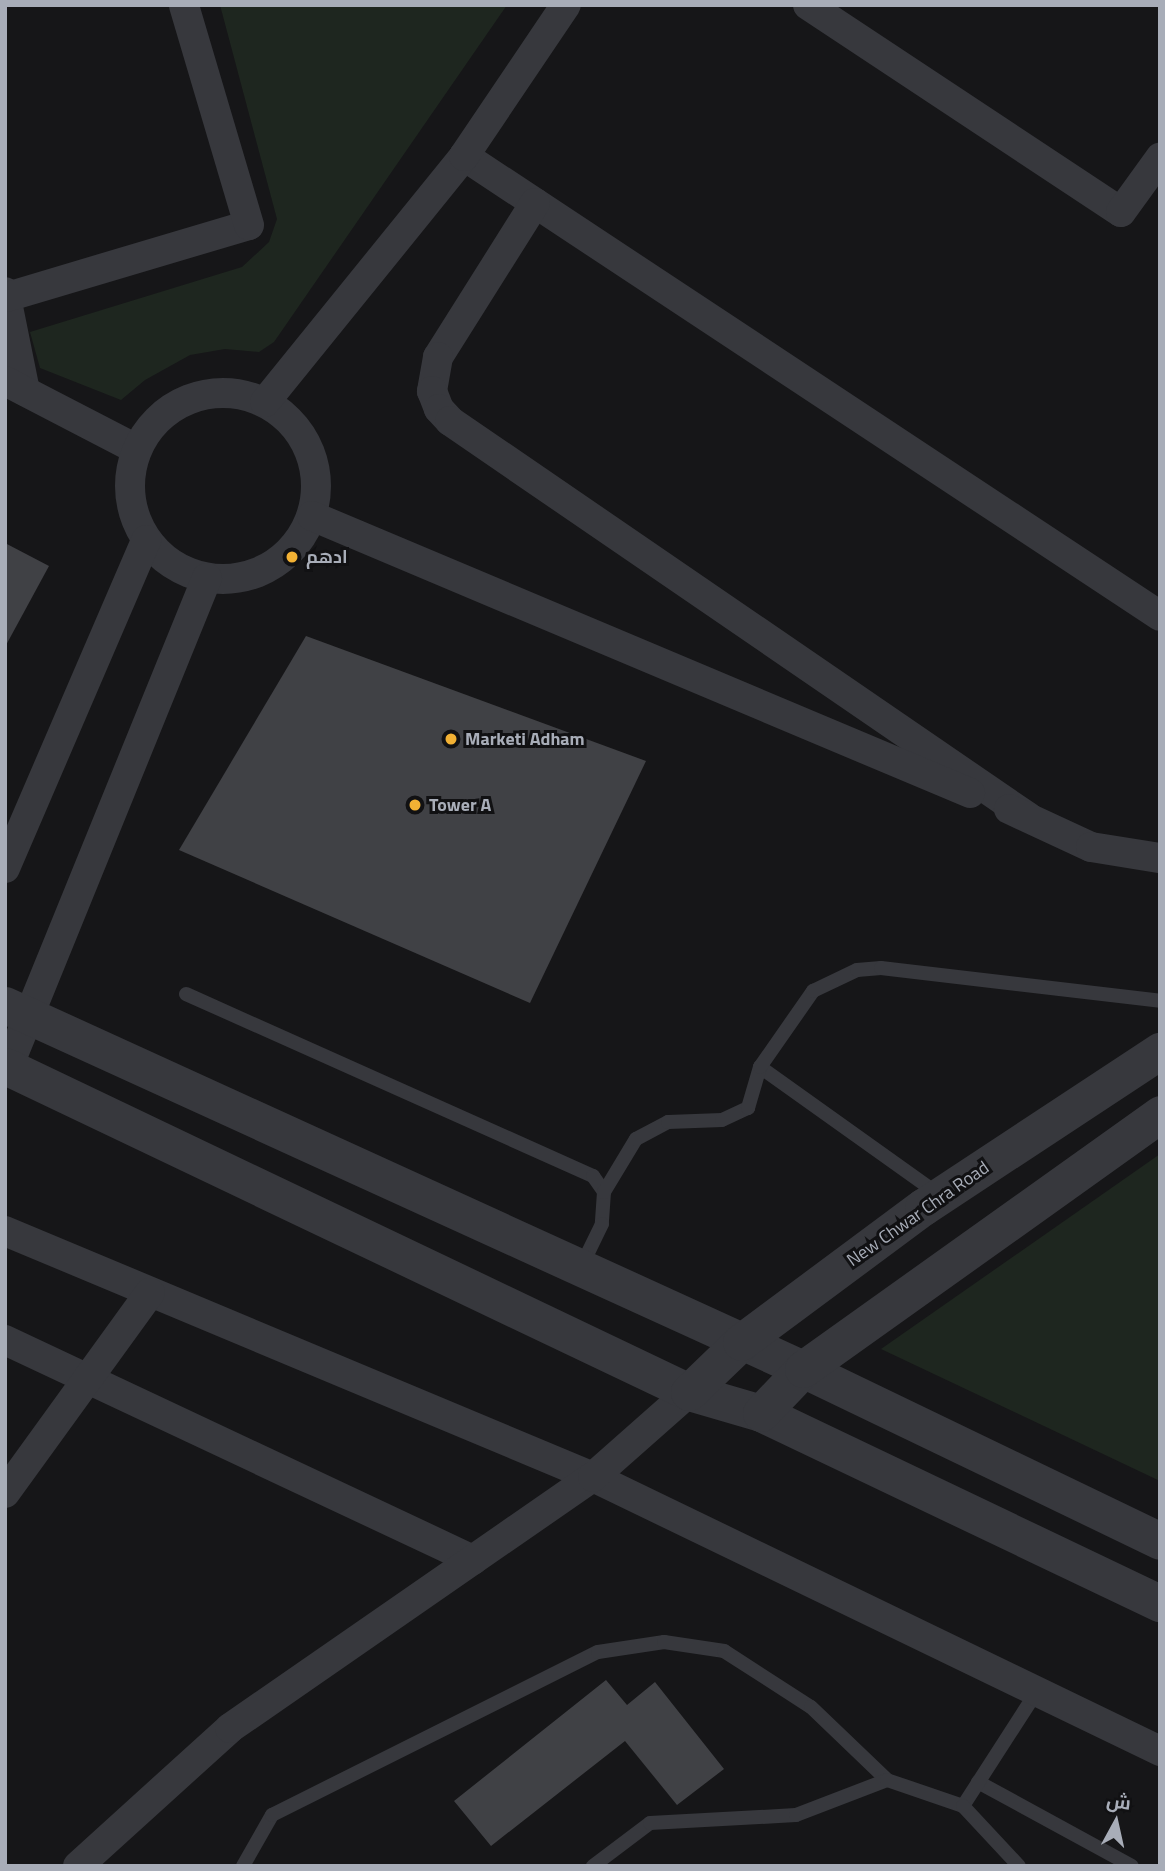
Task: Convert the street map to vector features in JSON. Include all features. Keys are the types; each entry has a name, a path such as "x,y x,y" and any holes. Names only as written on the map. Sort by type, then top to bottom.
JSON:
{"street":[{"path":"136,449 15,386 6,295 249,225 184,5"},
{"path":"265,402 464,156 566,5"},
{"path":"808,5 1121,212 1160,158"},
{"path":"464,156 1160,616"},
{"path":"536,203 438,357 432,391 439,409 450,421 1028,817"},
{"path":"205,393 236,393 265,402 288,417 304,439 314,463 317,490 312,516 300,540 270,565 233,579 207,578 183,571 146,540 130,496 136,449 160,417 176,404 205,393"},
{"path":"312,516 1028,817 1091,847 1160,858"},
{"path":"5,868 146,540"},
{"path":"207,578 17,1010 7,1067 689,1392 761,1413 1160,1603"},
{"path":"17,1010 803,1368 1160,1541"},
{"name":"New Chwar Chra Road","path":"689,1392 741,1342 941,1196 1160,1051"},
{"path":"761,1413 803,1368 1160,1114"},
{"path":"5,1231 593,1477 1160,1751"},
{"path":"5,1493 150,1293"},
{"path":"5,1340 472,1560"},
{"path":"78,1866 230,1728 593,1477 689,1392"}],"lane":[{"path":"580,1268 601,1224 604,1192 636,1139 668,1122 722,1119 748,1108 760,1067 813,991 857,970 881,968 1160,1001"},
{"path":"186,994 576,1164 593,1175 604,1192"},
{"path":"760,1067 941,1196"},
{"path":"243,1866 272,1815 598,1652 664,1642 724,1651 811,1707 887,1780 963,1806 1018,1866"},
{"path":"963,1806 1037,1691"},
{"path":"593,1866 650,1824 796,1815 887,1780"},
{"path":"978,1782 1132,1866"}],"shaded area":[{"path":"220,5 507,5 274,342 259,352 225,349 190,355 145,380 121,400 40,368 30,332 242,267 269,242 277,219"},
{"path":"1160,1154 1160,1481 881,1349"}],"building":[{"path":"5,543 49,566 5,647"},
{"name":"Tower A","path":"306,636 646,761 530,1003 179,850"},
{"path":"606,1680 627,1705 655,1682 724,1769 677,1805 625,1741 491,1846 454,1801"}],"place":[{"name":"ادهم","path":"292,557"},
{"name":"Marketi Adham","path":"451,739"},
{"name":"Tower A","path":"415,805"}]}
